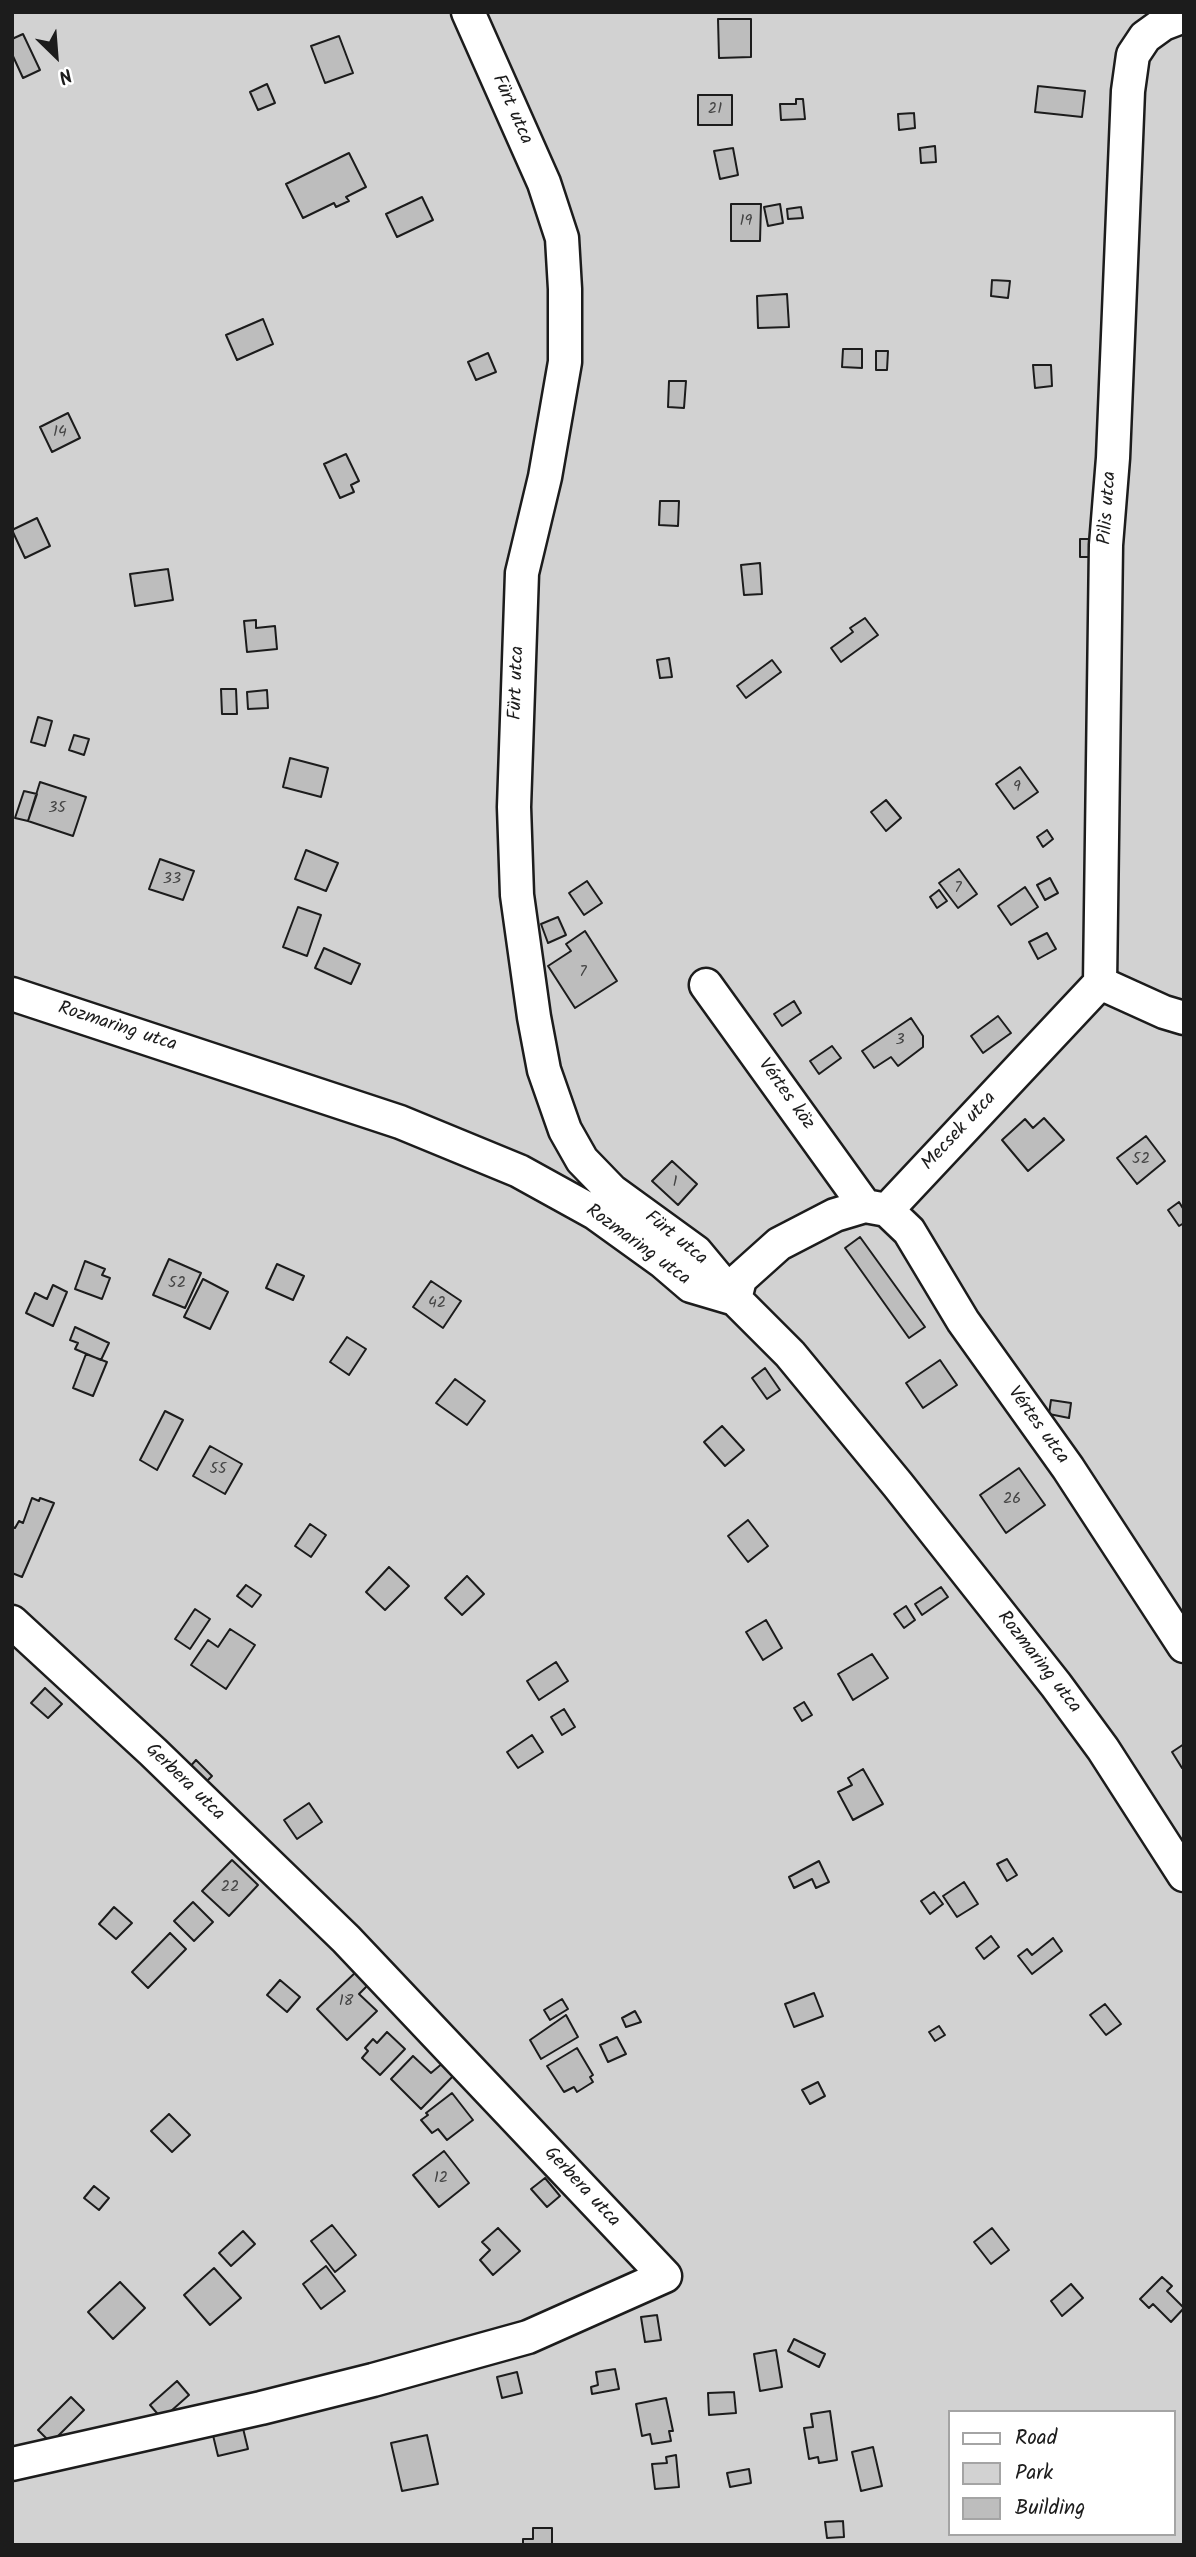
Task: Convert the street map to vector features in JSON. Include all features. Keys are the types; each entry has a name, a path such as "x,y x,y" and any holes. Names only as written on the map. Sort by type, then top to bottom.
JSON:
{"street":[{"name":"Fürt utca","path":"468,12 544,183 562,238 565,362 545,477 522,573 514,807 517,895 544,1070 565,1129 582,1160 612,1191 696,1252 735,1299"},
{"name":"Pilis utca","path":"1100,983 1106,545 1113,458 1128,91 1133,55 1145,37 1163,23 1184,16"},
{"name":"Mecsek utca","path":"735,1299 740,1279 779,1244 835,1215 876,1208 1100,983"},
{"path":"1100,983 1164,1012 1184,1018"},
{"name":"Vértes köz","path":"706,985 876,1208"},
{"name":"Rozmaring utca","path":"12,994 400,1122 519,1171 595,1213 663,1262 691,1286 735,1299 790,1354 898,1485 1056,1685 1103,1749 1184,1875"},
{"name":"Vértes utca","path":"876,1208 909,1231 963,1321 1068,1468 1184,1646"},
{"name":"Gerbera utca","path":"12,1622 153,1752 346,1939 665,2276 528,2337 311,2396 12,2464"}],"green space":[{"path":"12,12 1184,12 1184,2545 12,2545"}],"building":[{"path":"718,19 751,19 751,57 719,58"},
{"path":"23,34 40,70 23,78 12,54 12,39"},
{"path":"339,36 353,73 325,83 311,46"},
{"path":"267,84 275,103 258,110 250,92"},
{"path":"1038,86 1085,91 1082,117 1035,112"},
{"path":"698,95 732,95 732,125 698,125"},
{"path":"796,99 803,99 805,119 781,120 780,104 796,104"},
{"path":"914,113 915,128 899,130 898,114"},
{"path":"935,146 936,162 921,163 920,148"},
{"path":"733,148 738,175 720,179 714,151"},
{"path":"349,153 366,187 346,197 349,201 336,207 334,203 303,218 286,184"},
{"path":"422,197 433,220 397,237 386,214"},
{"path":"731,204 761,204 760,241 731,241"},
{"path":"780,204 783,223 768,226 764,207"},
{"path":"801,207 803,218 788,219 787,209"},
{"path":"992,280 1010,281 1008,298 991,296"},
{"path":"787,294 789,327 758,328 757,296"},
{"path":"263,319 273,344 237,360 226,335"},
{"path":"843,349 862,349 862,368 842,367"},
{"path":"876,351 888,351 887,370 876,370"},
{"path":"488,353 496,372 476,380 468,362"},
{"path":"1033,365 1051,365 1052,386 1035,388"},
{"path":"669,381 686,381 684,408 668,407"},
{"path":"68,413 80,438 52,452 40,427"},
{"path":"346,454 359,481 351,485 354,492 340,498 324,464"},
{"path":"660,501 679,501 678,526 659,525"},
{"path":"37,518 50,546 25,558 12,530"},
{"path":"1080,539 1091,539 1091,557 1080,557"},
{"path":"760,563 762,594 744,595 741,565"},
{"path":"168,569 173,600 135,606 130,574"},
{"path":"865,618 878,635 841,662 831,648 853,632 850,628"},
{"path":"256,620 256,628 275,626 277,649 247,652 244,621"},
{"path":"669,658 672,677 660,678 657,660"},
{"path":"772,660 781,672 746,698 737,686"},
{"path":"221,689 236,689 237,714 222,714"},
{"path":"267,690 268,708 248,709 247,692"},
{"path":"38,717 52,721 45,746 31,742"},
{"path":"74,735 89,739 84,755 69,750"},
{"path":"290,758 328,768 321,797 283,787"},
{"path":"1020,767 1038,792 1014,809 996,784"},
{"path":"40,782 86,797 73,836 28,821"},
{"path":"24,791 37,794 28,821 15,818"},
{"path":"886,800 901,818 886,831 871,812"},
{"path":"1047,830 1053,839 1043,847 1037,837"},
{"path":"306,850 338,863 326,891 295,879"},
{"path":"160,859 194,871 183,900 149,889"},
{"path":"959,869 977,894 958,908 939,883"},
{"path":"1050,878 1058,893 1045,900 1037,885"},
{"path":"587,881 602,903 584,915 569,893"},
{"path":"1025,887 1038,907 1011,925 998,906"},
{"path":"939,890 947,901 937,908 930,897"},
{"path":"298,907 321,915 307,956 283,947"},
{"path":"558,917 566,935 548,943 541,924"},
{"path":"585,931 617,981 575,1008 548,966 571,951 566,944"},
{"path":"1047,933 1056,949 1038,959 1029,942"},
{"path":"324,948 360,964 351,984 315,968"},
{"path":"794,1001 801,1013 782,1026 774,1014"},
{"path":"998,1016 1011,1033 983,1053 971,1036"},
{"path":"911,1018 923,1036 923,1047 898,1066 891,1057 874,1068 862,1051"},
{"path":"832,1046 841,1058 819,1074 810,1061"},
{"path":"1044,1118 1064,1140 1028,1171 1002,1140 1025,1119 1033,1128"},
{"path":"1146,1136 1165,1161 1137,1184 1117,1158"},
{"path":"672,1161 697,1184 678,1205 652,1181"},
{"path":"1179,1202 1184,1210 1184,1223 1179,1226 1168,1210"},
{"path":"860,1237 925,1327 909,1338 845,1248"},
{"path":"169,1259 201,1273 185,1308 153,1295"},
{"path":"85,1261 105,1269 102,1275 110,1278 102,1299 75,1289"},
{"path":"277,1264 304,1276 293,1300 266,1288"},
{"path":"203,1279 228,1292 210,1329 184,1317"},
{"path":"431,1281 461,1301 443,1328 413,1307"},
{"path":"53,1285 67,1292 53,1326 26,1313 35,1293 47,1299"},
{"path":"75,1327 109,1343 101,1360 75,1349 78,1343 70,1340"},
{"path":"347,1337 366,1349 349,1375 330,1362"},
{"path":"86,1354 107,1362 93,1396 73,1388"},
{"path":"940,1360 957,1385 923,1408 906,1383"},
{"path":"765,1368 780,1390 767,1399 752,1378"},
{"path":"455,1379 485,1401 467,1425 436,1403"},
{"path":"1051,1400 1071,1403 1069,1418 1049,1414"},
{"path":"165,1411 183,1420 157,1470 140,1460"},
{"path":"722,1426 744,1450 725,1466 704,1442"},
{"path":"210,1446 242,1464 225,1494 193,1476"},
{"path":"1019,1468 1045,1505 1006,1533 980,1495"},
{"path":"32,1498 54,1503 22,1577 12,1573 12,1527 15,1528 19,1521 23,1523"},
{"path":"748,1520 768,1546 748,1562 728,1536"},
{"path":"310,1524 326,1535 311,1557 295,1546"},
{"path":"389,1567 409,1586 385,1610 366,1592"},
{"path":"467,1576 484,1594 462,1615 445,1598"},
{"path":"246,1585 261,1595 252,1607 237,1596"},
{"path":"941,1587 948,1597 922,1615 915,1604"},
{"path":"906,1606 915,1620 904,1628 894,1614"},
{"path":"195,1609 210,1619 190,1649 175,1639"},
{"path":"766,1620 782,1648 763,1660 746,1632"},
{"path":"230,1629 255,1645 226,1689 191,1665 208,1640 218,1647"},
{"path":"872,1654 888,1678 853,1700 838,1674"},
{"path":"556,1662 568,1681 539,1700 527,1681"},
{"path":"45,1688 62,1704 48,1718 31,1703"},
{"path":"804,1702 812,1715 802,1721 794,1708"},
{"path":"564,1709 575,1727 562,1735 551,1717"},
{"path":"532,1735 543,1752 518,1768 507,1752"},
{"path":"1184,1744 1184,1767 1182,1768 1172,1752"},
{"path":"196,1760 212,1776 204,1784 188,1769"},
{"path":"863,1769 883,1804 853,1820 838,1792 852,1785 848,1778"},
{"path":"309,1803 322,1822 297,1839 284,1820"},
{"path":"1007,1859 1017,1875 1007,1881 997,1864"},
{"path":"232,1860 258,1885 229,1916 202,1891"},
{"path":"819,1861 829,1882 816,1888 812,1879 794,1888 789,1877"},
{"path":"964,1882 978,1904 957,1917 943,1896"},
{"path":"934,1892 943,1904 930,1914 921,1901"},
{"path":"193,1902 213,1922 194,1941 174,1921"},
{"path":"114,1907 132,1923 116,1939 99,1924"},
{"path":"170,1933 186,1949 148,1988 132,1972"},
{"path":"991,1936 999,1947 984,1959 976,1948"},
{"path":"1053,1938 1062,1951 1032,1974 1018,1956 1027,1949 1032,1955"},
{"path":"357,1971 370,1983 359,1994 377,2011 347,2040 317,2009"},
{"path":"280,1980 300,1997 287,2012 267,1995"},
{"path":"814,1993 823,2016 794,2027 785,2004"},
{"path":"562,1999 568,2009 550,2020 544,2010"},
{"path":"1105,2004 1121,2024 1106,2035 1090,2015"},
{"path":"635,2011 641,2022 626,2027 622,2018"},
{"path":"566,2015 578,2037 541,2059 530,2040"},
{"path":"939,2026 945,2035 935,2041 929,2032"},
{"path":"387,2032 405,2049 380,2075 362,2058 368,2051 365,2048 373,2039 377,2043"},
{"path":"617,2037 626,2054 608,2062 600,2045"},
{"path":"577,2048 593,2075 590,2077 593,2082 577,2092 574,2087 564,2092 547,2066"},
{"path":"413,2056 431,2073 444,2062 456,2073 421,2109 391,2079"},
{"path":"818,2082 825,2096 810,2104 802,2090"},
{"path":"452,2093 473,2120 447,2140 438,2129 432,2133 421,2120"},
{"path":"169,2114 190,2135 172,2152 151,2131"},
{"path":"444,2151 469,2183 439,2207 413,2175"},
{"path":"545,2178 560,2196 547,2207 531,2189"},
{"path":"94,2186 109,2198 99,2210 84,2198"},
{"path":"332,2225 356,2255 335,2272 311,2241"},
{"path":"498,2228 520,2251 493,2275 480,2260 490,2250 482,2242"},
{"path":"992,2228 1009,2250 991,2264 974,2242"},
{"path":"243,2231 255,2244 231,2266 219,2253"},
{"path":"326,2266 345,2291 321,2309 303,2284"},
{"path":"214,2268 241,2298 210,2325 184,2295"},
{"path":"1162,2277 1172,2286 1167,2291 1184,2308 1171,2322 1153,2304 1149,2308 1140,2299"},
{"path":"120,2282 145,2308 113,2339 88,2312"},
{"path":"1071,2284 1083,2298 1062,2316 1051,2301"},
{"path":"657,2315 661,2340 645,2342 641,2317"},
{"path":"794,2339 825,2354 819,2367 788,2351"},
{"path":"776,2350 782,2387 760,2391 754,2354"},
{"path":"615,2369 619,2389 592,2394 591,2387 598,2385 596,2372"},
{"path":"517,2372 522,2393 502,2398 497,2377"},
{"path":"177,2381 189,2395 162,2419 150,2405"},
{"path":"734,2392 736,2413 709,2415 708,2393"},
{"path":"71,2397 84,2410 51,2443 38,2430"},
{"path":"666,2398 673,2431 669,2431 671,2441 652,2444 650,2434 642,2436 636,2404"},
{"path":"830,2411 837,2460 819,2463 818,2457 809,2459 804,2428 813,2427 811,2414"},
{"path":"241,2420 248,2449 218,2456 211,2427"},
{"path":"427,2435 438,2484 402,2491 391,2443"},
{"path":"873,2447 882,2486 861,2491 852,2452"},
{"path":"676,2455 679,2487 655,2489 652,2464 667,2463 666,2457"},
{"path":"749,2469 751,2483 730,2487 727,2473"},
{"path":"843,2521 844,2537 827,2538 825,2522"},
{"path":"533,2528 552,2528 552,2545 523,2545 523,2539 533,2539"}]}
